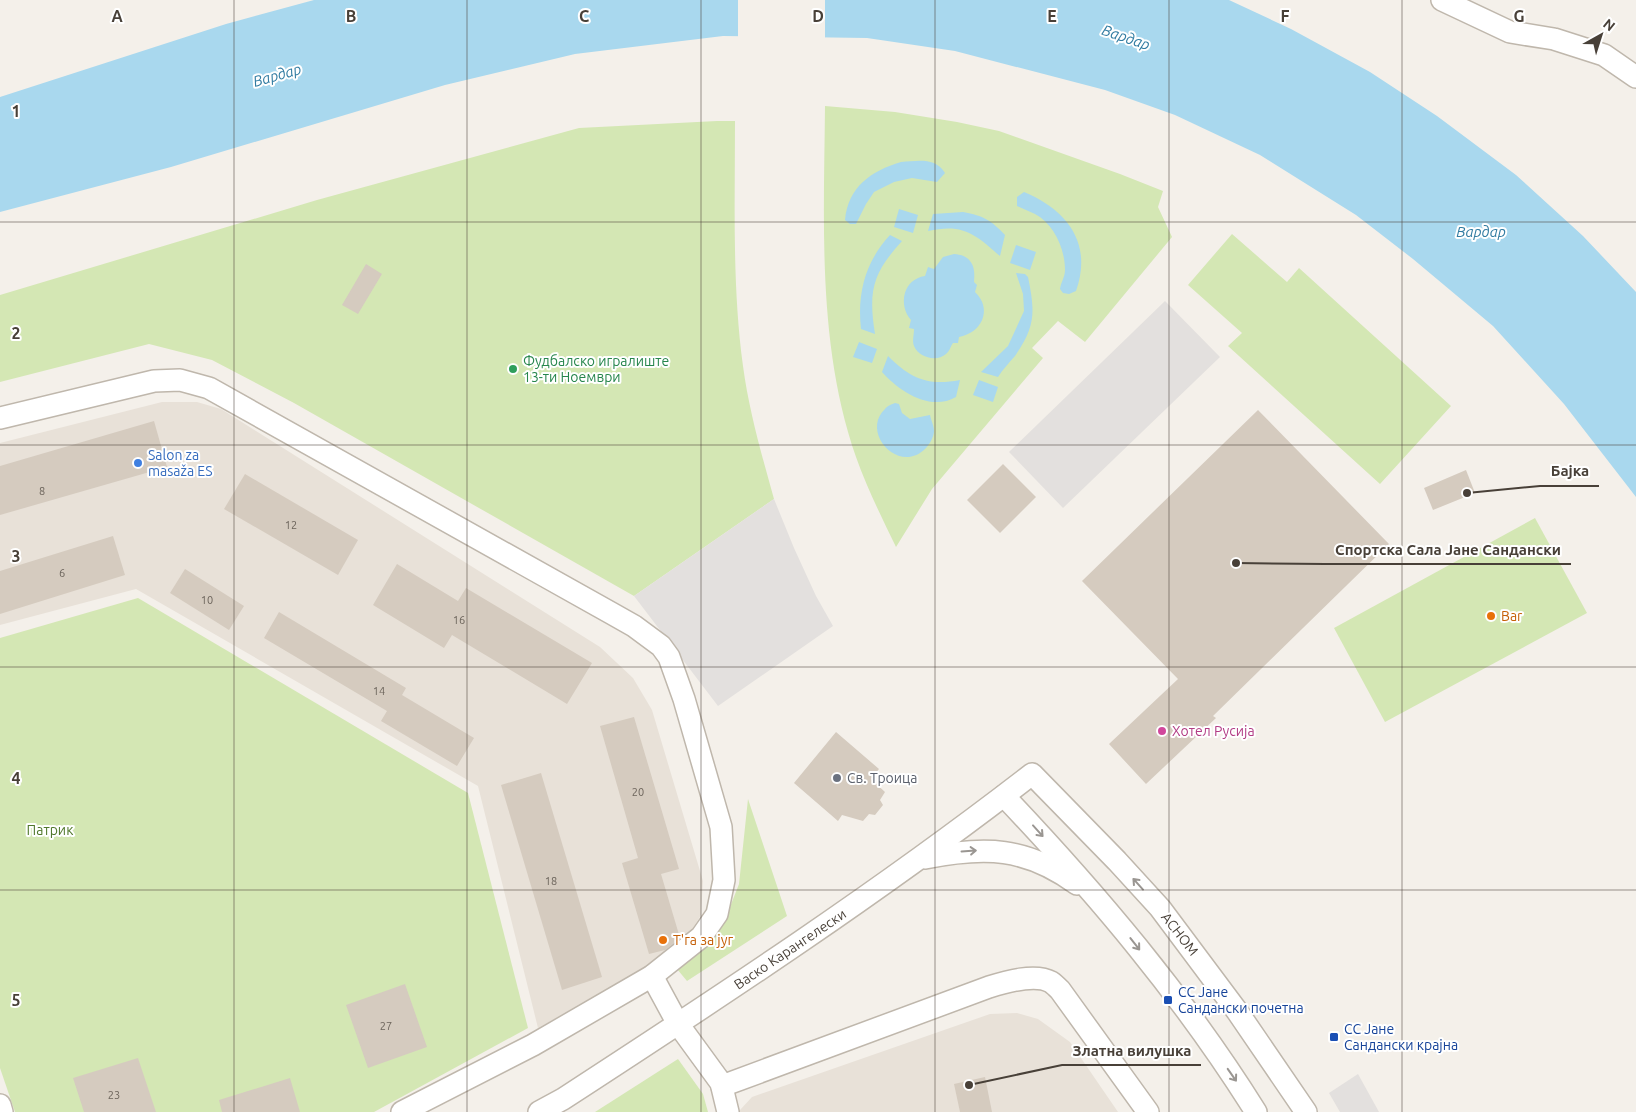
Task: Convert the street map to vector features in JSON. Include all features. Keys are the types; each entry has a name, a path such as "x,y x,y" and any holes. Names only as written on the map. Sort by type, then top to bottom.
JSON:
{"street":[{"path":"1442,0 1510,32 1554,39 1604,55 1636,77"},
{"path":"0,418 154,381 180,380 209,388 619,617 661,646 669,657 684,699 720,828 724,880 716,914 701,937 652,976 533,1045 402,1112"},
{"name":"Васко Карангелески","path":"539,1112 563,1099 763,968 921,859 1032,774"},
{"name":"АСНОМ","path":"1032,774 1160,908 1242,1018 1306,1112"},
{"path":"1004,796 1128,934 1194,1021 1256,1112"},
{"path":"921,859 963,852 988,850 1005,852 1024,857 1059,873 1104,906"},
{"path":"652,976 678,1024 722,1086 728,1112"},
{"path":"722,1086 989,986 1020,980 1039,979 1050,982 1060,990 1148,1112"},
{"path":"0,1105 2,1112"}],"shaded area":[{"path":"1165,301 1220,357 1063,508 1009,452"},
{"path":"162,402 197,402 221,409 600,647 633,678 652,710 703,881 701,915 691,931 668,957 538,1028 478,786 136,589 0,625 0,443"},
{"path":"774,499 816,596 833,626 718,706 634,596"},
{"path":"1017,1013 1038,1019 1070,1042 1118,1112 734,1112 740,1110 752,1097 990,1014"},
{"path":"1358,1074 1379,1112 1340,1112 1329,1093"}],"green space":[{"path":"825,106 895,112 999,131 1120,174 1163,191 1158,207 1172,237 1085,342 1058,321 1032,348 1043,358 932,489 896,547 856,457 843,415 835,371 829,328 824,239"},
{"path":"735,121 735,244 739,336 756,433 774,499 634,596 294,403 212,360 149,344 0,382 0,295 317,200 579,128"},
{"path":"1232,234 1287,282 1299,268 1451,406 1380,484 1228,346 1242,333 1188,285"},
{"path":"1535,518 1587,613 1385,722 1334,628"},
{"name":"Патрик","path":"138,598 468,793 528,1028 374,1112 15,1112 0,1068 0,638"},
{"path":"748,799 787,916 687,981 677,969 723,925 739,884"},
{"path":"678,1059 703,1094 708,1112 595,1112"}],"water":[{"name":"Вардар","path":"314,0 1229,0 1291,29 1370,72 1437,116 1516,175 1583,236 1636,292 1636,497 1564,404 1493,326 1413,259 1356,215 1260,155 1175,115 1105,90 955,51 867,38 723,36 575,54 445,85 171,167 0,212 0,97 226,24"},
{"path":"901,162 931,162 936,164 945,173 937,182 912,178 894,182 874,192 856,224 850,224 845,220 851,198 863,182 880,170"},
{"path":"1024,192 1053,208 1072,230 1078,243 1081,258 1076,291 1069,294 1063,293 1060,289 1065,270 1061,246 1053,231 1042,218 1017,206 1017,197"},
{"path":"899,209 918,215 913,233 894,227"},
{"path":"963,212 987,219 1005,235 1000,256 968,232 950,228 928,231 933,214"},
{"path":"890,235 902,241 892,252 875,283 872,305 875,334 861,329 860,303 869,267 881,245"},
{"path":"1016,245 1036,252 1030,270 1010,263"},
{"path":"954,254 965,257 971,262 974,271 974,282 977,285 975,292 983,306 984,313 974,331 959,337 958,343 953,343 946,354 938,358 929,358 916,350 914,346 914,329 909,328 911,320 905,307 905,294 907,287 912,282 925,276 928,267 934,269 943,257"},
{"path":"1016,273 1025,274 1028,277 1032,299 1032,318 1027,336 1022,345 998,377 981,372 1008,346 1024,311 1023,294"},
{"path":"859,342 877,349 872,363 853,357"},
{"path":"888,356 904,370 921,379 938,382 960,380 956,397 946,401 926,401 906,392 882,372"},
{"path":"979,380 998,387 993,402 973,395"},
{"path":"895,403 899,404 902,413 910,419 930,415 934,429 933,438 926,448 915,455 905,457 895,454 886,448 880,439 877,429 878,418 886,408"}],"pier":[{"path":"738,0 825,0 825,40 738,39"}],"building":[{"path":"366,264 382,274 358,314 342,305"},
{"path":"1258,410 1389,544 1213,716 1216,718 1146,784 1109,744 1178,679 1082,581"},
{"path":"154,421 167,467 0,515 0,466"},
{"path":"1003,464 1036,497 1000,533 967,500"},
{"path":"1466,470 1475,493 1433,510 1424,488"},
{"path":"245,474 358,540 338,575 224,509"},
{"path":"113,536 125,575 0,614 0,571"},
{"path":"397,564 458,601 466,588 592,663 567,704 452,635 444,648 373,605"},
{"path":"185,569 244,606 229,630 170,593"},
{"path":"279,612 406,688 402,695 474,738 457,766 381,721 387,711 264,638"},
{"path":"634,717 679,869 661,874 680,938 665,950 649,954 622,863 638,858 600,726"},
{"name":"Св. Троица","path":"836,732 879,769 871,779 885,792 880,800 883,805 875,815 869,814 863,821 842,815 838,821 794,783"},
{"path":"541,773 602,977 562,990 501,785"},
{"path":"405,984 427,1047 368,1068 346,1005"},
{"path":"138,1058 156,1112 84,1112 73,1078"},
{"path":"985,1077 992,1112 960,1112 954,1084"},
{"path":"290,1078 300,1112 222,1112 219,1100"}],"place":[{"name":"Фудбалско игралиште 13-ти Ноември","path":"513,369"},
{"name":"Salon za masaža ES","path":"138,463"},
{"name":"Бајка","path":"1467,493"},
{"name":"Спортска Сала Јане Сандански","path":"1236,563"},
{"name":"Bar","path":"1491,616"},
{"name":"Хотел Русија","path":"1162,731"},
{"name":"Св. Троица","path":"837,778"},
{"name":"Т'га за југ","path":"663,940"},
{"name":"СС Јане Сандански почетна","path":"1168,1000"},
{"name":"СС Јане Сандански крајна","path":"1334,1037"},
{"name":"Златна вилушка","path":"969,1085"}]}
